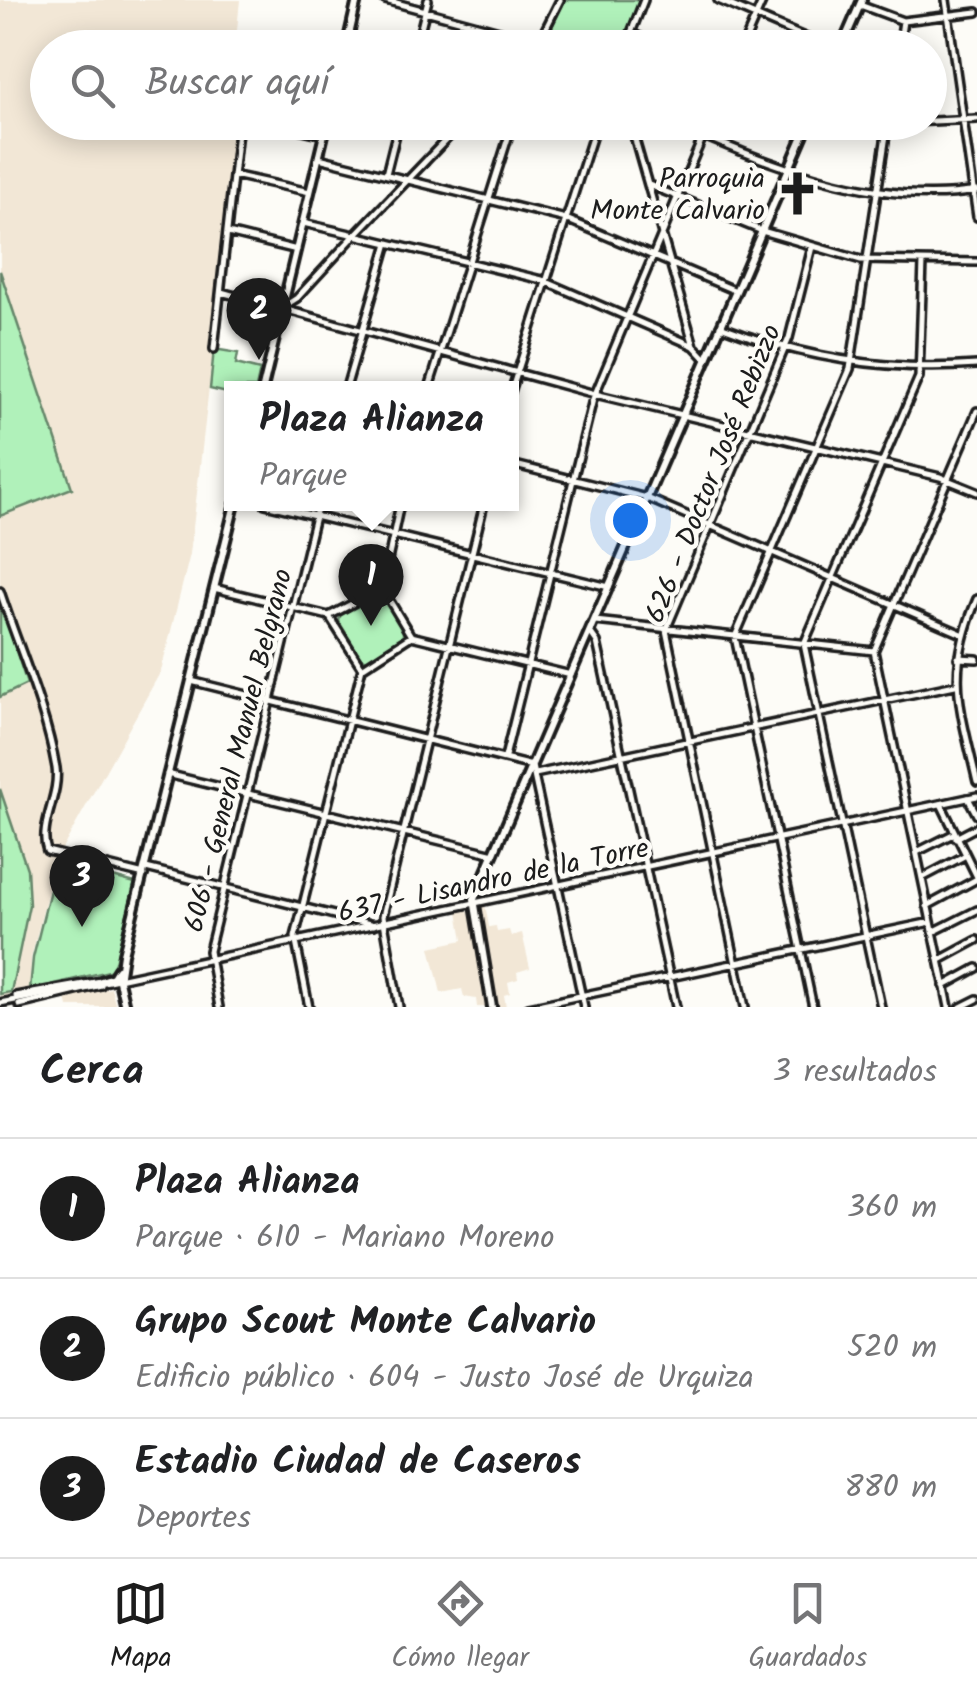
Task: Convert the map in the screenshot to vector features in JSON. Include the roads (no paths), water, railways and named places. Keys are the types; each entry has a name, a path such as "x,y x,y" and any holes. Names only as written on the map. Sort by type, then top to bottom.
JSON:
{"main road":[{"path":"350,30 357,0"},
{"path":"849,30 861,2"},
{"path":"265,381 323,140"},
{"path":"492,1007 472,904 534,770 802,140"},
{"path":"125,1007 119,981 124,954 233,511"},
{"path":"101,983 115,976 124,954"}],"street":[{"path":"385,0 506,30"},
{"path":"420,30 428,0"},
{"path":"632,30 644,0"},
{"path":"718,0 787,30"},
{"path":"750,30 763,0"},
{"path":"946,0 977,217"},
{"path":"545,30 556,1"},
{"path":"861,2 904,20 977,12"},
{"path":"903,30 904,20"},
{"path":"947,122 977,119"},
{"path":"214,349 237,140"},
{"path":"386,174 394,140"},
{"path":"282,307 297,298 446,140"},
{"path":"431,381 507,140"},
{"path":"514,381 592,140"},
{"path":"635,140 694,346"},
{"path":"505,757 595,394 702,140"},
{"path":"714,140 790,170 878,192 975,192"},
{"path":"813,1007 735,638 851,362 885,140"},
{"path":"318,158 566,218 736,290"},
{"path":"233,175 310,192"},
{"path":"649,185 762,231 868,261 977,262"},
{"path":"303,222 546,282 694,346 707,360"},
{"path":"228,233 297,250"},
{"path":"348,381 388,243"},
{"name":"626 - Doctor José Rebizzo","path":"745,1007 666,630 786,347 812,246"},
{"path":"881,1007 804,644 921,368 923,262"},
{"path":"221,292 595,394 947,479 977,492"},
{"path":"720,326 851,362 921,368 977,365"},
{"path":"949,1007 874,651 977,411"},
{"path":"519,466 647,498 962,634"},
{"path":"294,511 609,587"},
{"name":"606 - General Manuel Belgrano","path":"219,1007 210,960 224,886 316,511"},
{"path":"398,511 382,588 410,636 571,676"},
{"path":"399,1007 382,922 482,511"},
{"path":"214,588 329,616 382,588"},
{"path":"0,592 53,755 57,790 44,842 48,853 224,886 374,924"},
{"path":"977,599 962,634 956,685 977,782"},
{"path":"329,616 362,668"},
{"path":"595,621 874,651"},
{"path":"590,632 597,642 676,1007"},
{"path":"309,1007 296,941 348,719 362,668 410,636"},
{"path":"958,658 977,659"},
{"path":"191,681 505,757 534,770 622,756 956,685"},
{"path":"534,770 584,1007"},
{"path":"168,774 494,854"},
{"name":"637 - Lisandro de la Torre","path":"16,996 119,981 977,796"},
{"path":"968,798 977,815"},
{"path":"928,906 977,878 941,804"},
{"path":"916,853 977,827"},
{"path":"922,878 977,858"},
{"path":"933,932 977,910"},
{"path":"528,1007 931,922"},
{"path":"939,960 977,940"},
{"path":"944,986 977,968"},
{"path":"0,1003 101,983"},
{"name":"637 - Lisandro de la Torre","path":"18,1005 45,1003 101,983"},
{"path":"961,1007 977,998"}],"place":[{"name":"Parroquia Monte Calvario","path":"798,193"},
{"name":"Grupo Scout Monte Calvario","path":"259,360"},
{"name":"Plaza Alianza","path":"371,626"},
{"name":"Estadio Ciudad de Caseros","path":"82,927"}]}
